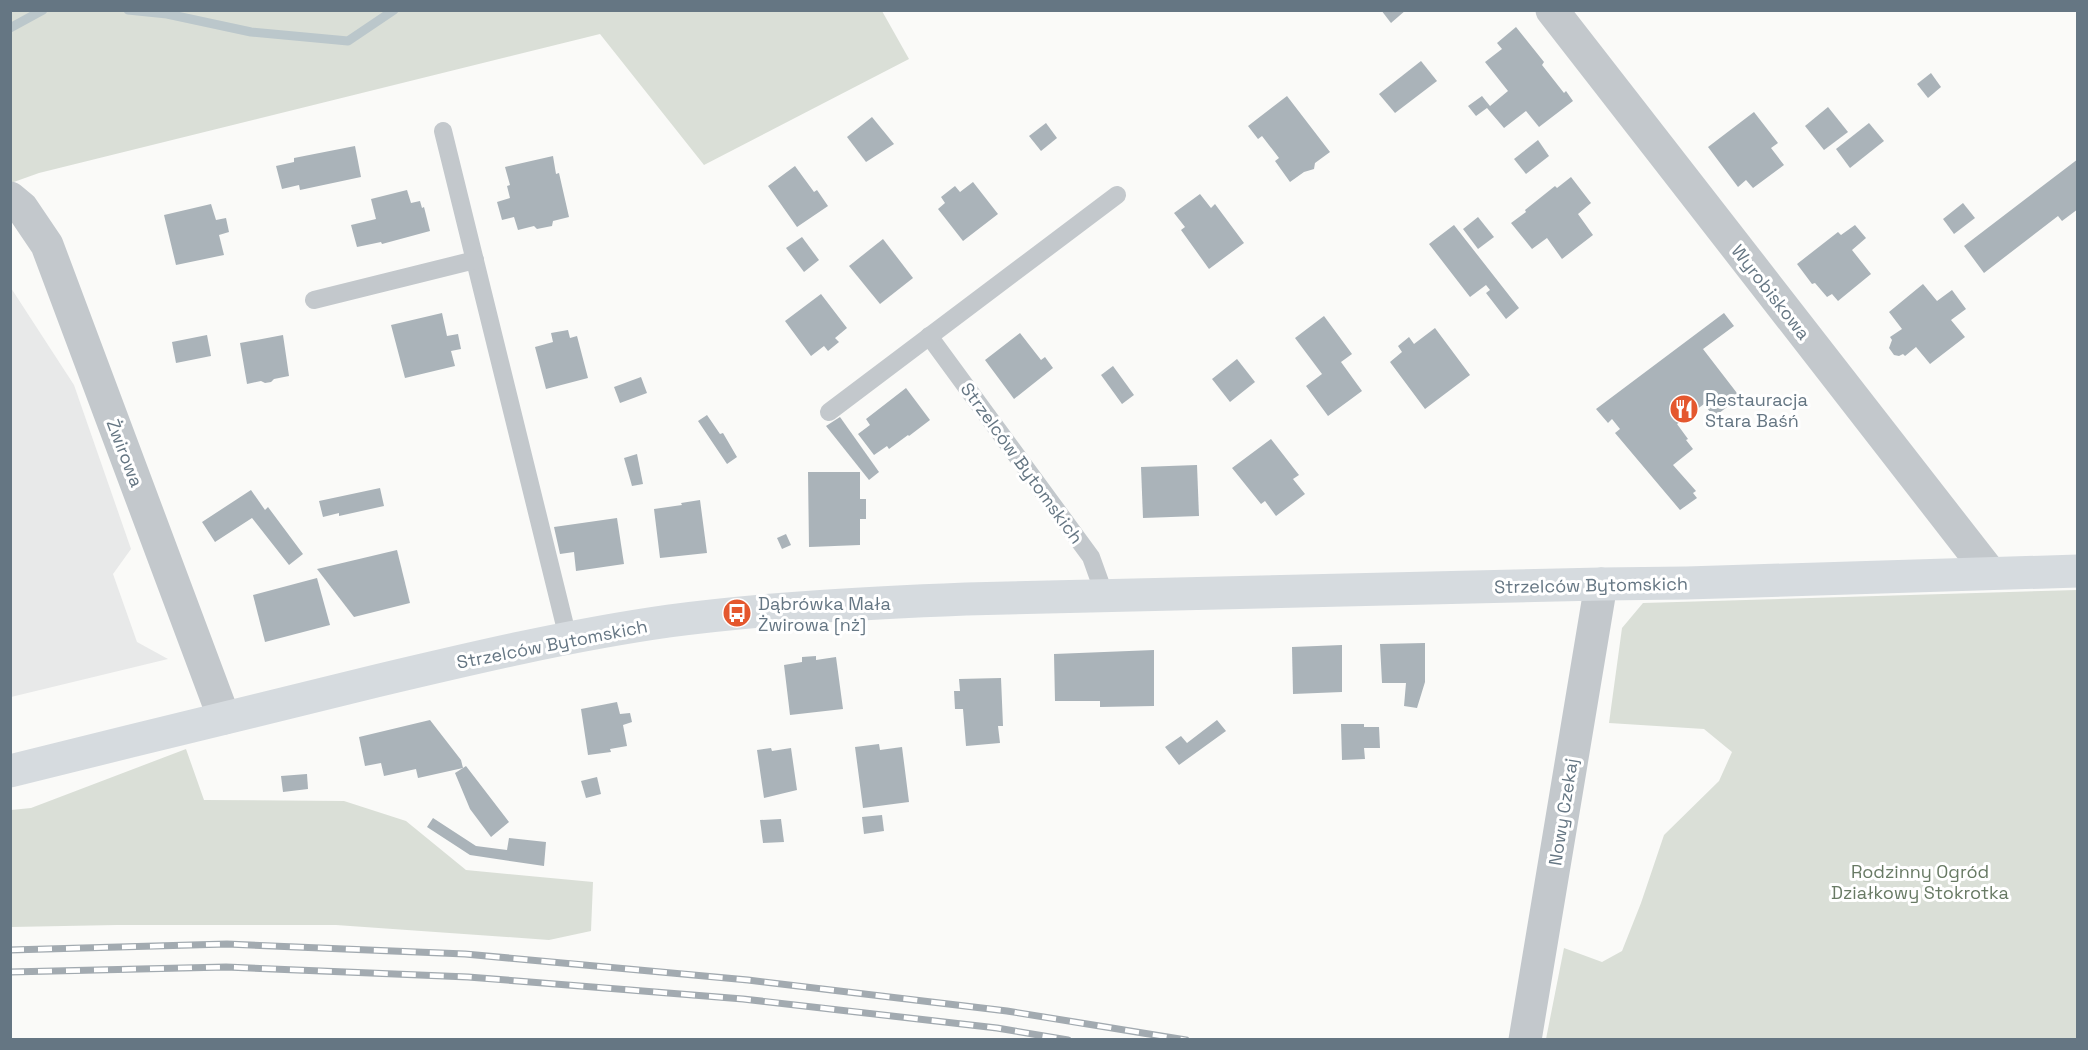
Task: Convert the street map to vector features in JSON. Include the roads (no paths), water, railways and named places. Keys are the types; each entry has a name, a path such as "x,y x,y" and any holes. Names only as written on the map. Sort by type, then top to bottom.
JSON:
{"street":[{"name":"Wyrobiskowa","path":"1551,10 1990,573"},
{"name":"Żwirowa","path":"10,198 22,208 47,245 224,718"},
{"name":"Strzelców Bytomskich","path":"10,771 502,651 568,638 737,613 822,605 1105,596 1686,583 2078,571"},
{"name":"Nowy Czekaj","path":"1525,1040 1600,584"}],"lane":[{"path":"443,131 568,638"},
{"path":"829,412 1117,195"},
{"path":"314,300 475,260"},
{"name":"Strzelców Bytomskich","path":"929,336 1091,557 1105,596"}],"waterway":[{"path":"10,28 43,10"},
{"path":"128,10 167,14 251,32 348,41 394,10"}],"railway":[{"path":"10,950 227,944 465,954 748,980 1007,1011 1186,1040"},
{"path":"10,972 226,967 468,977 743,999 997,1028 1068,1040"}],"place":[{"name":"Restauracja Stara Baśń","path":"1684,409"},
{"name":"Dąbrówka Mała Żwirowa [nż]","path":"737,613"}],"park label":[{"name":"Rodzinny Ogród Działkowy Stokrotka","path":"1920,881"}]}
